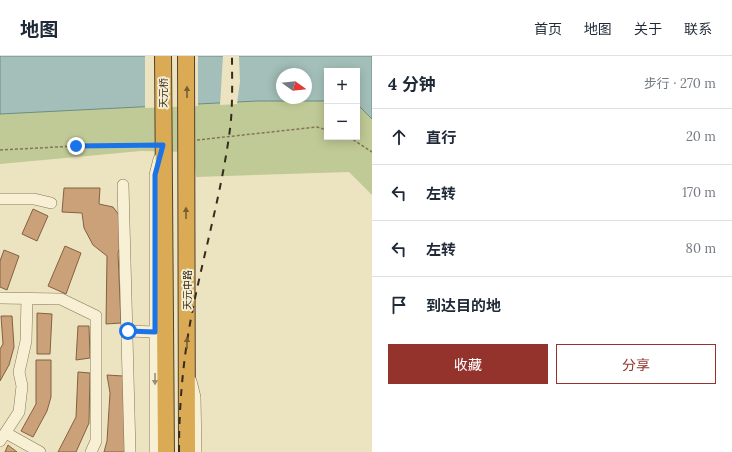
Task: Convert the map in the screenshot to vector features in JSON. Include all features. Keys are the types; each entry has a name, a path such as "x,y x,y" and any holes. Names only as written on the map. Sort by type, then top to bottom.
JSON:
{"highway":[{"name":"天元桥","path":"163,56 163,137"},
{"path":"186,56 187,135"},
{"name":"天元中路","path":"187,135 187,452"},
{"path":"163,137 166,452"}],"lane":[{"path":"155,452 155,175 163,137"},
{"path":"123,185 130,452"},
{"path":"0,198 34,199 51,203"},
{"path":"0,298 61,299 96,316 96,441 91,452"},
{"path":"27,299 26,341 19,372 22,386 19,412 3,437 40,452"},
{"path":"128,331 155,332"},
{"path":"188,369 195,397 196,452"}],"path":[{"path":"187,135 317,127 324,129"},
{"path":"0,150 76,146 163,137"},
{"path":"354,140 372,152"}],"green space":[{"path":"0,56 372,56 372,195 349,172 196,177 194,152 141,151 0,164"}],"water":[{"path":"0,56 372,56 372,119 360,107 360,68 324,68 324,101 312,101 312,68 276,68 276,101 0,114"}],"pier":[{"path":"145,56 198,56 198,106 145,108"},
{"path":"223,56 239,56 240,82 237,104 220,105"}],"building":[{"path":"64,188 100,188 99,204 113,207 122,219 125,234 118,253 121,323 106,324 107,256 93,245 84,228 82,213 62,212"},
{"path":"33,209 48,216 37,241 22,234"},
{"path":"65,246 81,253 66,294 48,286"},
{"path":"4,250 19,256 7,290 0,287 0,261"},
{"path":"37,313 52,314 50,354 37,354"},
{"path":"1,316 12,316 14,347 9,365 0,381 0,349 3,344"},
{"path":"78,326 89,326 90,358 76,360"},
{"path":"36,360 51,360 51,397 47,411 33,437 21,431 36,404"},
{"path":"78,372 90,373 89,423 76,452 58,452 76,417"},
{"path":"107,375 123,376 125,452 104,452 107,441 110,393"},
{"path":"8,445 17,452 5,452"}],"railway":[{"path":"179,452 182,382 186,348 227,152 232,102 232,56"}],"route":[{"path":"76,146 163,145 155,175 155,332 128,331"}]}
